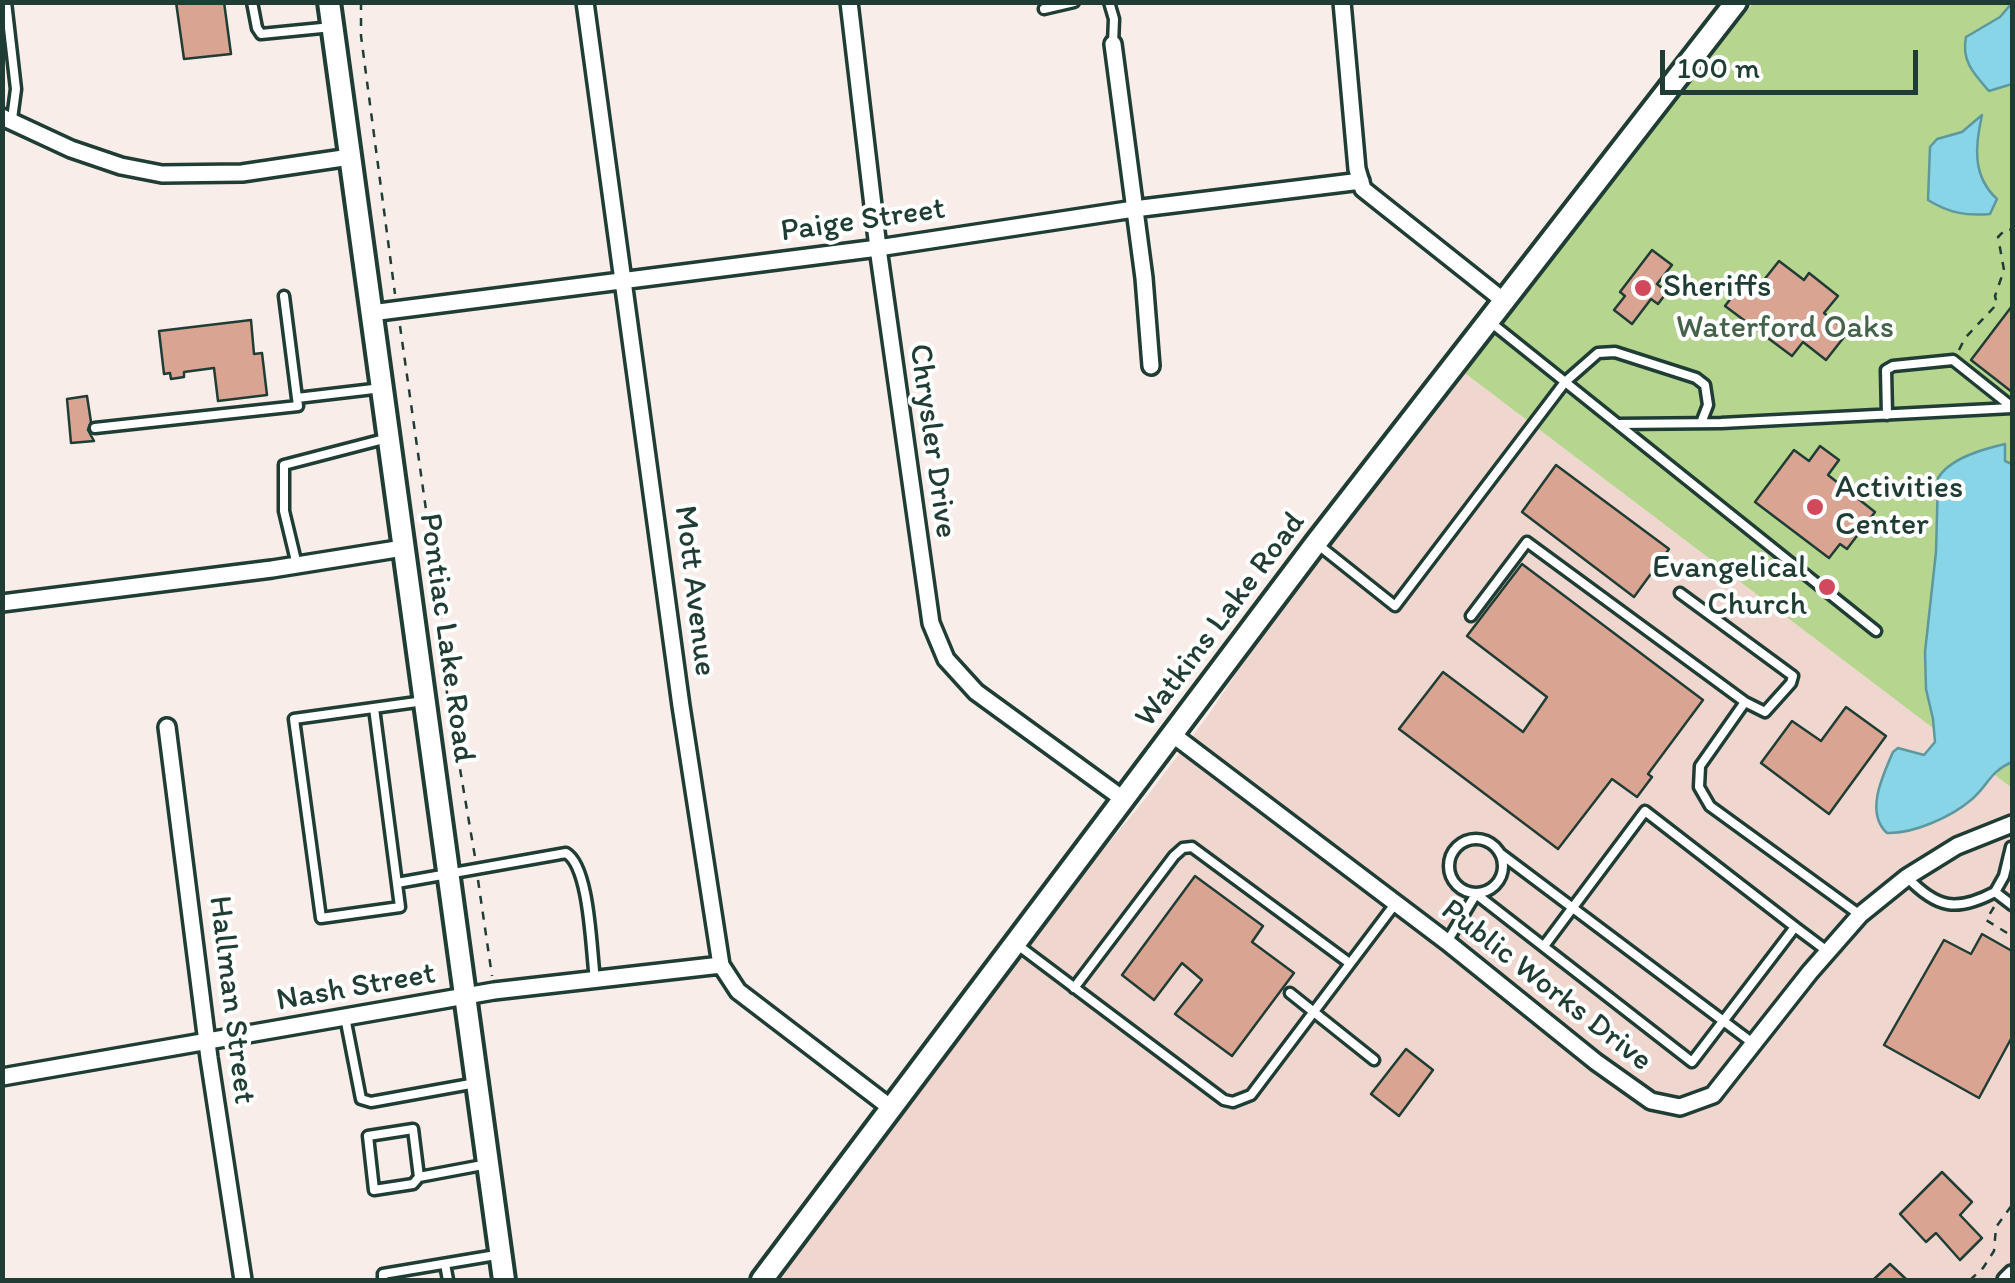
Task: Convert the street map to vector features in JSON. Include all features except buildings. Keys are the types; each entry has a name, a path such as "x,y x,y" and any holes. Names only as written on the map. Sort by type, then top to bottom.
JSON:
{"street":[{"name":"Pontiac Lake Road","path":"330,2 504,1280"},
{"name":"Mott Avenue","path":"585,2 681,706 721,965"},
{"name":"Chrysler Drive","path":"850,2 878,248 931,623 946,659 976,692 1123,799"},
{"path":"1342,2 1357,169 1363,189 1504,300"},
{"name":"Watkins Lake Road","path":"762,1280 1316,543 1736,2"},
{"path":"1112,44 1151,366"},
{"path":"7,118 71,149 121,166 162,174 242,173 350,157"},
{"name":"Paige Street","path":"371,312 1361,182"},
{"path":"2,603 403,548"},
{"name":"Hallman Street","path":"167,727 242,1280"},
{"name":"Public Works Drive","path":"1172,734 1447,942 1596,1062 1651,1101 1680,1107 1713,1094 1860,915 1907,877 1956,846 2004,827"},
{"path":"721,965 735,988 891,1108"},
{"name":"Nash Street","path":"2,1077 465,996 721,965"},
{"path":"2006,1280 2012,1274"}],"lane":[{"path":"6,2 16,90 7,118"},
{"path":"252,2 256,28 261,34 332,26"},
{"path":"1044,9 1074,2"},
{"path":"1109,2 1114,19 1112,44"},
{"path":"95,428 298,406 284,296"},
{"path":"1488,321 1876,631"},
{"path":"1316,543 1395,606 1565,382 1598,353 1615,352 1696,378 1705,386 1708,406 1702,423"},
{"path":"1887,414 1886,370 1953,360 2012,408"},
{"path":"297,398 382,388"},
{"path":"1618,424 2012,408"},
{"path":"297,565 284,511 284,465 388,438"},
{"path":"1472,616 1527,542 1745,702 1766,712 1791,683 1790,671 1680,593"},
{"path":"374,708 400,907 321,918 294,719 374,708 424,702"},
{"path":"1745,702 1700,766 1699,787 1710,806 1860,915"},
{"path":"1544,946 1645,812 1828,952"},
{"path":"1907,877 1935,901 1954,906 1967,906 1995,892 2012,848 2004,827"},
{"path":"1755,1044 1723,1020 1571,909 1496,847 1471,839 1451,856 1450,873 1460,888 1476,894 1692,1062 1723,1020 1795,927"},
{"path":"1074,988 1174,856 1192,846 1348,962"},
{"path":"397,883 551,854 573,856 582,876 595,979"},
{"path":"1447,942 1476,894 1499,880 1504,863 1501,854"},
{"path":"1995,892 2012,905"},
{"path":"1015,943 1224,1100 1233,1102 1251,1095 1395,904"},
{"path":"1290,993 1374,1060"},
{"path":"345,1018 361,1098 371,1102 476,1083"},
{"path":"420,1177 413,1129 368,1136 374,1190 488,1164"},
{"path":"384,1280 382,1274 501,1254"},
{"path":"445,1264 448,1280"}],"path":[{"path":"361,2 361,36 396,297"},
{"path":"1953,360 1965,338 1998,304 1995,296 2004,270 1998,237 2006,229 2012,230"},
{"path":"399,320 428,524 428,548 439,596 444,675 492,982"},
{"path":"1970,1280 1984,1268 1994,1251 1996,1227 2012,1205"}],"shaded area":[{"path":"1462,371 2012,788 2012,1280 773,1280 1047,917 1145,799 1209,714 1283,603"}],"green space":[{"name":"Waterford Oaks","path":"1753,3 2012,3 2012,788 1462,371"}],"water":[{"path":"2012,3 2012,84 1989,91 1967,60 1966,37 2000,17"},
{"path":"1982,115 1979,170 1997,199 1990,214 1965,214 1943,208 1928,200 1930,147 1937,139 1962,132"},
{"path":"2005,444 2005,461 2012,464 2012,762 1953,812 1920,827 1887,833 1880,825 1876,805 1893,752 1898,748 1924,755 1935,742 1926,689 1925,652 1936,552 1938,478 1959,460"}],"place":[{"name":"Sheriffs","path":"1643,288"},
{"name":"Activities Center","path":"1815,507"},
{"name":"Evangelical Church","path":"1827,587"}]}
